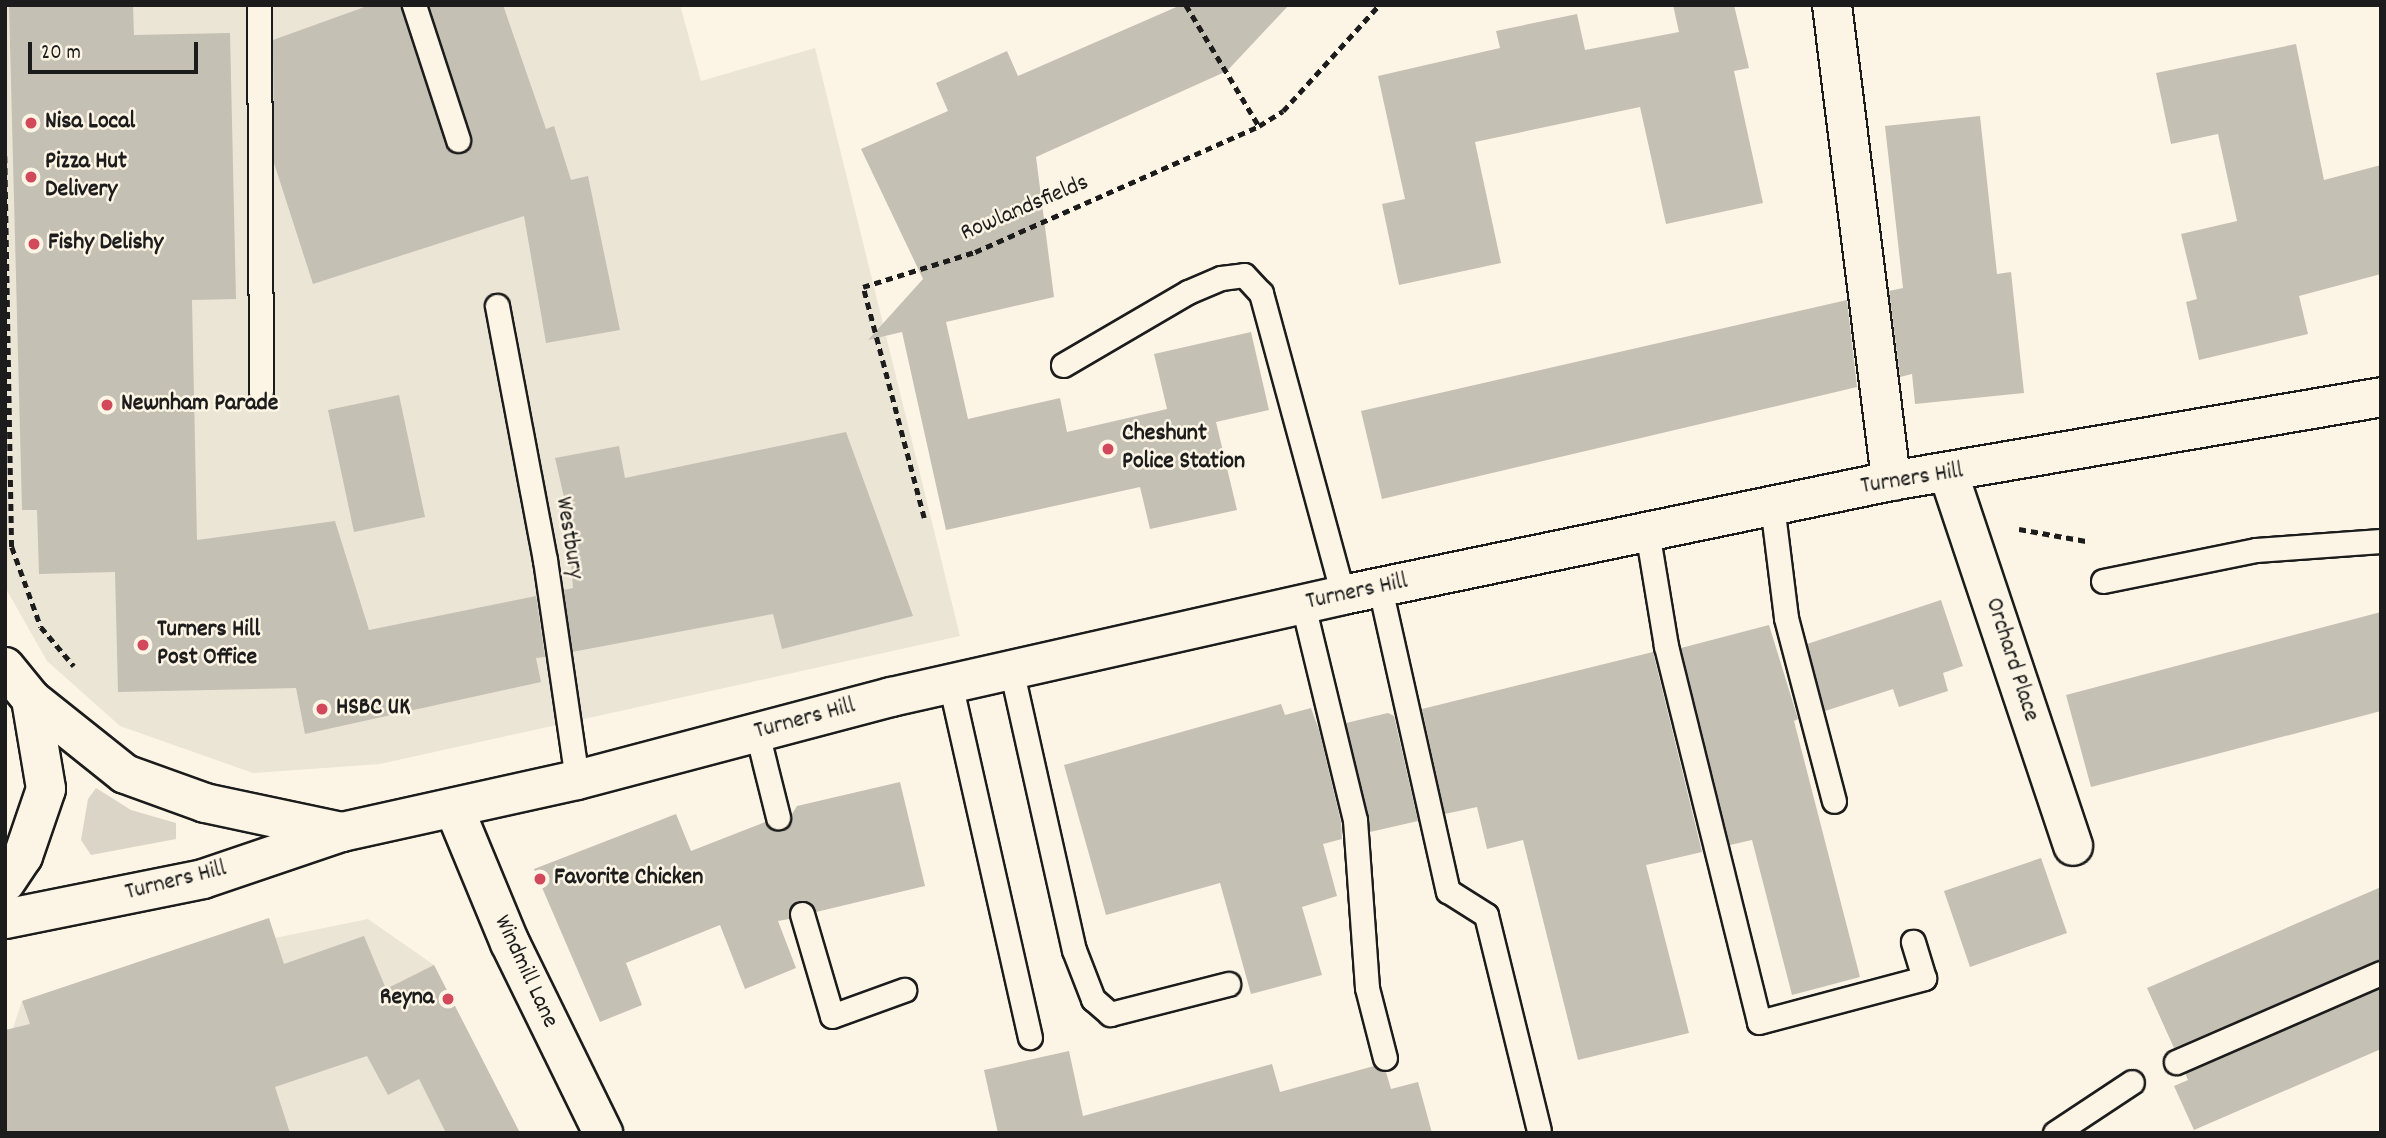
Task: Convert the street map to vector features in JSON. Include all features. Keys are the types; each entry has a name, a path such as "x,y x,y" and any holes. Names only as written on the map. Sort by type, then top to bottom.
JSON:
{"main road":[{"path":"1832,5 1891,481"},
{"name":"Turners Hill","path":"5,919 202,879 342,832 577,780 757,733 1343,595 1891,481 1949,475 2381,397"},
{"name":"Orchard Place","path":"1949,475 2073,846"},
{"name":"Turners Hill","path":"5,667 31,699 125,774 205,803 342,832"},
{"path":"5,883 23,856 46,789 31,699"},
{"name":"Windmill Lane","path":"454,808 510,943 603,1133"}],"lane":[{"path":"259,5 261,391"},
{"path":"414,5 458,140"},
{"path":"1063,365 1188,292 1221,278 1244,275 1261,293 1343,595"},
{"name":"Westbury","path":"497,306 526,448 577,780"},
{"path":"1772,505 1786,618 1834,801"},
{"path":"1647,531 1666,646 1759,1022 1924,978 1913,942"},
{"path":"2104,581 2256,550 2381,541"},
{"path":"1380,588 1448,891 1486,915 1539,1130"},
{"path":"1303,605 1355,820 1367,988 1385,1058"},
{"path":"1013,673 1074,950 1093,999 1110,1014 1228,984"},
{"path":"951,687 1030,1037"},
{"path":"757,733 778,817"},
{"path":"802,914 832,1016 904,990"},
{"path":"2176,1062 2381,973"},
{"path":"2055,1133 2132,1082"}],"path":[{"path":"1185,5 1259,126"},
{"name":"Rowlandsfields","path":"924,518 863,287 975,252 1259,126 1283,111 1380,5"},
{"path":"5,156 12,547 40,627 82,676"},
{"path":"1969,535 2022,529 2123,548 2148,572"}],"shaded area":[{"path":"5,5 680,5 701,81 815,48 960,636 380,764 253,773 120,726 47,661 5,587"},
{"path":"96,788 131,810 176,823 176,839 91,855 81,840 88,799"},
{"path":"368,919 434,965 520,1133 5,1133 13,1028 22,1001 122,969"}],"building":[{"name":"Newnham Parade","path":"9,5 133,5 134,35 230,33 236,299 192,300 197,540 335,521 369,630 536,596 545,657 536,658 541,682 305,734 296,688 118,692 115,572 39,574 37,510 22,510"},
{"path":"370,5 400,5 445,144 456,154 469,149 471,136 429,5 503,5 546,129 554,126 571,180 588,176 620,330 546,343 524,216 313,284 274,163 273,40"},
{"path":"1181,5 1289,5 1227,71 1036,157 1054,297 946,322 968,419 1060,398 1067,432 1167,409 1154,354 1251,332 1269,410 1216,422 1237,510 1150,529 1140,487 946,530 902,332 868,340 923,279 861,149 948,111 936,83 1007,51 1018,76"},
{"path":"1673,5 1734,5 1749,68 1734,71 1763,203 1666,224 1640,107 1475,142 1501,263 1399,285 1382,204 1405,199 1378,76 1500,48 1496,31 1577,14 1585,50 1679,32"},
{"path":"2296,44 2324,180 2381,165 2381,274 2299,296 2308,334 2199,360 2186,302 2197,299 2181,234 2237,221 2218,134 2171,144 2156,73"},
{"path":"1980,116 1997,274 2011,272 2024,393 1915,404 1912,374 1900,377 1889,291 1903,288 1885,126"},
{"path":"1847,300 1857,387 1382,499 1361,411"},
{"path":"399,395 425,517 354,532 328,410"},
{"path":"846,432 913,616 782,649 773,614 572,652 564,590 573,588 566,506 555,458 619,446 625,478"},
{"path":"1941,600 1963,666 1943,673 1948,691 1899,707 1893,689 1825,711 1807,644"},
{"path":"2381,612 2381,711 2091,787 2066,695"},
{"path":"1769,625 1798,719 1794,721 1860,977 1792,995 1752,840 1730,845 1681,648"},
{"path":"1653,652 1702,852 1646,865 1689,1033 1578,1060 1523,840 1487,849 1477,807 1445,814 1422,709"},
{"path":"1281,704 1285,715 1311,708 1319,730 1341,822 1342,839 1323,844 1337,896 1302,907 1322,975 1251,994 1220,883 1106,915 1064,765"},
{"path":"1388,713 1394,716 1418,821 1370,832 1346,723"},
{"path":"900,782 925,886 816,912 811,903 797,901 789,919 778,921 796,968 745,989 720,925 626,963 642,1005 600,1022 534,869 676,814 691,851 765,822 782,830 797,806"},
{"path":"2041,858 2067,933 1970,967 1944,891"},
{"path":"2381,887 2381,959 2174,1048 2147,988"},
{"path":"269,918 284,964 364,936 386,989 434,965 520,1133 446,1133 419,1079 388,1095 367,1056 275,1087 290,1133 5,1133 5,1030 30,1024 22,1001"},
{"path":"2381,988 2381,1049 2194,1130 2174,1086 2188,1080 2185,1073"},
{"path":"1069,1051 1083,1116 1272,1064 1280,1092 1374,1066 1386,1072 1391,1089 1418,1082 1432,1133 998,1133 984,1070"}],"place":[{"name":"Nisa Local","path":"31,123"},
{"name":"Pizza Hut Delivery","path":"31,177"},
{"name":"Fishy Delishy","path":"34,244"},
{"name":"Newnham Parade","path":"107,405"},
{"name":"Cheshunt Police Station","path":"1108,449"},
{"name":"Turners Hill Post Office","path":"143,645"},
{"name":"HSBC UK","path":"322,709"},
{"name":"Favorite Chicken","path":"540,879"},
{"name":"Reyna","path":"448,999"}]}
